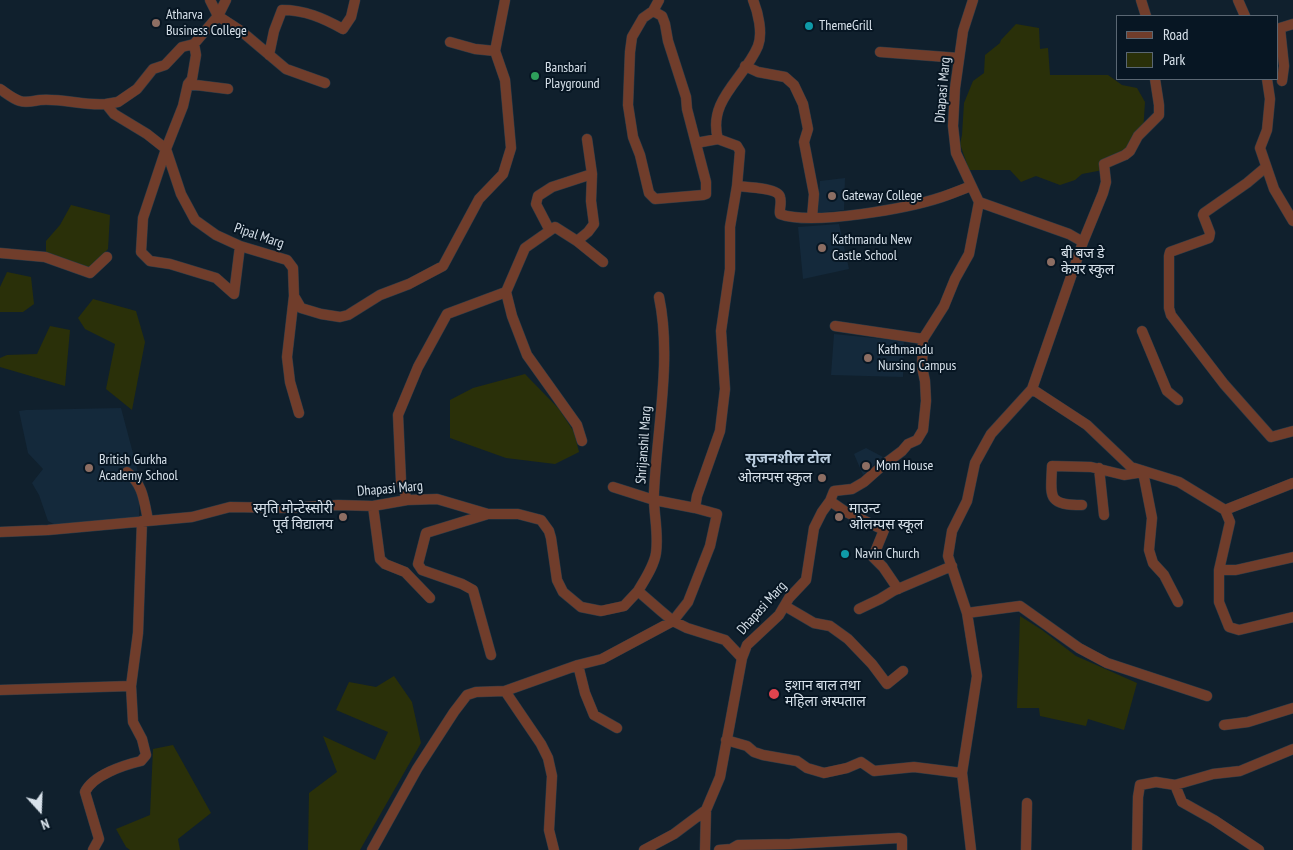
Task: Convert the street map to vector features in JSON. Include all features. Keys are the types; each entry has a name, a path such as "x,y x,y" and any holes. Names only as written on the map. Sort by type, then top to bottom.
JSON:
{"street":[{"path":"210,0 218,16 241,31 286,69 325,83"},
{"path":"214,0 218,16"},
{"path":"0,89 20,101 27,102 65,100 96,105 118,102 137,88 153,69 165,65 182,47 194,44 218,16 226,0"},
{"path":"269,55 274,31 282,10 297,10 320,17 344,30 351,17 355,0"},
{"path":"294,296 301,308 340,317 348,315 380,295 409,284 443,266 479,199 503,174 511,148 505,80 494,50 505,0"},
{"path":"653,11 662,16 686,97 686,109 706,182 706,194 703,195 655,199 649,194 640,155 633,137 628,105 632,37 642,18 653,11 659,0"},
{"path":"718,139 716,131 720,103 758,45 758,20 753,0"},
{"name":"Dhapasi Marg","path":"973,0 963,31 953,126 956,154 979,202"},
{"path":"1141,0 1146,15"},
{"path":"1238,0 1245,15"},
{"path":"1293,24 1280,28 1284,66 1288,81 1267,81 1270,99 1267,130 1260,148 1274,189 1293,221"},
{"path":"450,42 475,49 494,50"},
{"path":"194,44 196,55 192,79 188,84 184,106 166,149 143,218 141,252 150,261 170,264 216,278 234,294 240,246"},
{"path":"880,52 959,58"},
{"path":"745,66 758,72 785,77 794,85 803,104 808,129 804,142 814,194 812,218"},
{"path":"971,850 962,773 977,676 967,613 948,556 952,531 967,501 975,463 990,434 1032,389 1083,242 1103,193 1106,182 1104,164 1130,151 1138,136 1159,115 1155,80"},
{"path":"188,84 228,89"},
{"path":"106,104 114,114 147,134 166,149"},
{"path":"578,241 594,224 591,201 592,174 587,139"},
{"path":"695,508 697,496 720,430 725,389 721,331 730,268 730,227 737,186 740,151 737,146 718,139 696,143"},
{"name":"Pipal Marg","path":"166,149 181,194 195,220 216,235 240,246 287,260 294,268 294,296 287,357 290,382 299,413"},
{"path":"1266,167 1247,184 1202,215 1210,233 1209,238 1170,252 1168,256 1169,308 1171,315 1224,384 1271,437 1293,431"},
{"path":"549,230 536,204 538,196 552,187 592,174"},
{"path":"737,186 772,191 780,197 780,214 829,218 940,198 971,186"},
{"path":"835,326 923,339 944,306 955,279 969,254 979,202 1069,234 1083,242"},
{"path":"582,441 577,425 527,355 512,316 506,292 525,248 554,227 578,241 603,262"},
{"path":"0,253 45,258 90,273 107,256"},
{"path":"407,500 401,481 398,416 418,367 447,314 506,292"},
{"name":"Shrijanshil Marg","path":"638,591 656,555 657,540 654,500 663,366 663,315 659,297"},
{"path":"1142,331 1167,391 1178,400"},
{"name":"Dhapasi Marg","path":"0,532 48,530 192,517 230,507 372,506 407,500 437,499 488,514 518,514 541,520 549,531 551,538 557,580 564,592 581,607 600,611 624,606 638,591 673,621 687,628 725,640 742,658 747,645 779,615 789,598 806,580 814,528 834,492 852,489 864,482 908,444 917,440 923,430 926,401 922,367 923,339"},
{"path":"1032,389 1087,425 1122,461 1131,467 1179,482 1226,510 1230,522 1219,570 1219,602 1229,628 1240,630 1293,617"},
{"path":"1082,505 1063,505 1051,496 1052,466 1099,468 1124,475 1143,472"},
{"path":"1099,468 1104,515"},
{"path":"93,850 99,839 85,792 96,778 141,761 146,754 142,740 133,722 131,686 138,633 145,520 142,491 134,478 127,472"},
{"path":"1143,472 1152,518 1150,550 1153,563 1164,575 1178,602"},
{"path":"1226,510 1293,483"},
{"path":"372,850 418,769 467,695 476,692 505,691 578,665 602,659 673,621 688,602 710,546 717,514 654,500 613,487"},
{"path":"830,501 846,512 884,530 873,557 883,567 898,589"},
{"path":"372,506 380,559 385,564 405,572 430,598"},
{"path":"488,514 426,534 418,564 422,570 462,584 473,590 491,655"},
{"path":"1219,570 1236,570 1293,557"},
{"path":"859,609 898,589 952,566"},
{"path":"785,606 814,623 830,626 848,639 872,664 887,684 903,671"},
{"path":"967,613 1020,606 1079,648 1107,663 1207,696"},
{"path":"705,850 706,810 720,777 742,658"},
{"path":"578,665 584,693 594,715 617,728"},
{"path":"0,690 131,686"},
{"path":"505,691 541,744 548,758 552,776 549,830 554,850"},
{"path":"1224,725 1248,722 1293,708"},
{"path":"726,740 747,746 754,752 763,755 797,761 807,768 824,773 847,768 861,762 874,771 914,767 962,773"},
{"path":"1136,850 1140,785 1156,782 1175,785 1213,774 1240,772 1293,749"},
{"path":"1175,785 1182,802 1214,820 1259,850"},
{"path":"1026,850 1027,802"},
{"path":"644,850 674,834 706,810"},
{"path":"719,850 738,846 899,838 902,839 902,850"}],"shaded area":[{"name":"Gateway College","path":"845,178 844,210 818,213 820,181"},
{"name":"Kathmandu New Castle School","path":"839,224 849,269 803,279 798,227"},
{"name":"Kathmandu Nursing Campus","path":"834,334 904,341 903,377 831,375"},
{"name":"British Gurkha Academy School","path":"121,408 139,476 139,525 135,528 63,529 48,521 39,495 32,483 43,469 28,453 19,411"},
{"name":"Mom House","path":"866,448 883,457 863,475 854,454"}],"green space":[{"path":"1016,24 1039,28 1040,49 1048,48 1050,75 1108,75 1122,85 1137,88 1145,102 1143,133 1119,162 1108,169 1082,174 1075,180 1060,185 1036,176 1021,182 1010,170 969,170 960,144 964,103 973,81 984,73 985,55 1000,43"},
{"path":"71,205 110,215 108,249 85,274 46,252 46,241 60,225"},
{"path":"7,272 31,277 34,304 23,312 0,312 0,287"},
{"path":"93,299 136,311 145,342 132,410 106,389 115,344 85,329 78,318"},
{"path":"50,326 70,330 65,386 0,367 0,358 7,355 37,354"},
{"path":"525,374 559,409 574,432 579,452 555,464 506,458 450,438 450,400 473,388"},
{"path":"1020,616 1076,656 1137,683 1124,730 1088,719 1086,726 1040,716 1039,708 1017,708"},
{"path":"394,676 412,702 421,743 360,850 308,850 309,793 337,772 323,736 375,760 388,732 336,710 349,682 376,687"},
{"path":"173,745 211,813 178,839 180,850 130,850 126,847 116,829 150,815 153,749"}],"place":[{"name":"Atharva Business College","path":"156,23"},
{"name":"ThemeGrill","path":"809,26"},
{"name":"Bansbari Playground","path":"535,76"},
{"name":"Gateway College","path":"832,196"},
{"name":"Kathmandu New Castle School","path":"822,248"},
{"name":"बी बज डे केयर स्कुल","path":"1051,262"},
{"name":"Kathmandu Nursing Campus","path":"868,358"},
{"name":"Mom House","path":"866,466"},
{"name":"British Gurkha Academy School","path":"89,468"},
{"name":"ओलम्पस स्कुल","path":"822,478"},
{"name":"स्मृति मोन्टेस्सोरी पूर्व विद्यालय","path":"343,517"},
{"name":"माउन्ट ओलम्पस स्कूल","path":"839,517"},
{"name":"Navin Church","path":"845,554"},
{"name":"इशान बाल तथा महिला अस्पताल","path":"774,694"}],"district":[{"name":"सृजनशील टोल","path":"788,459"}]}
